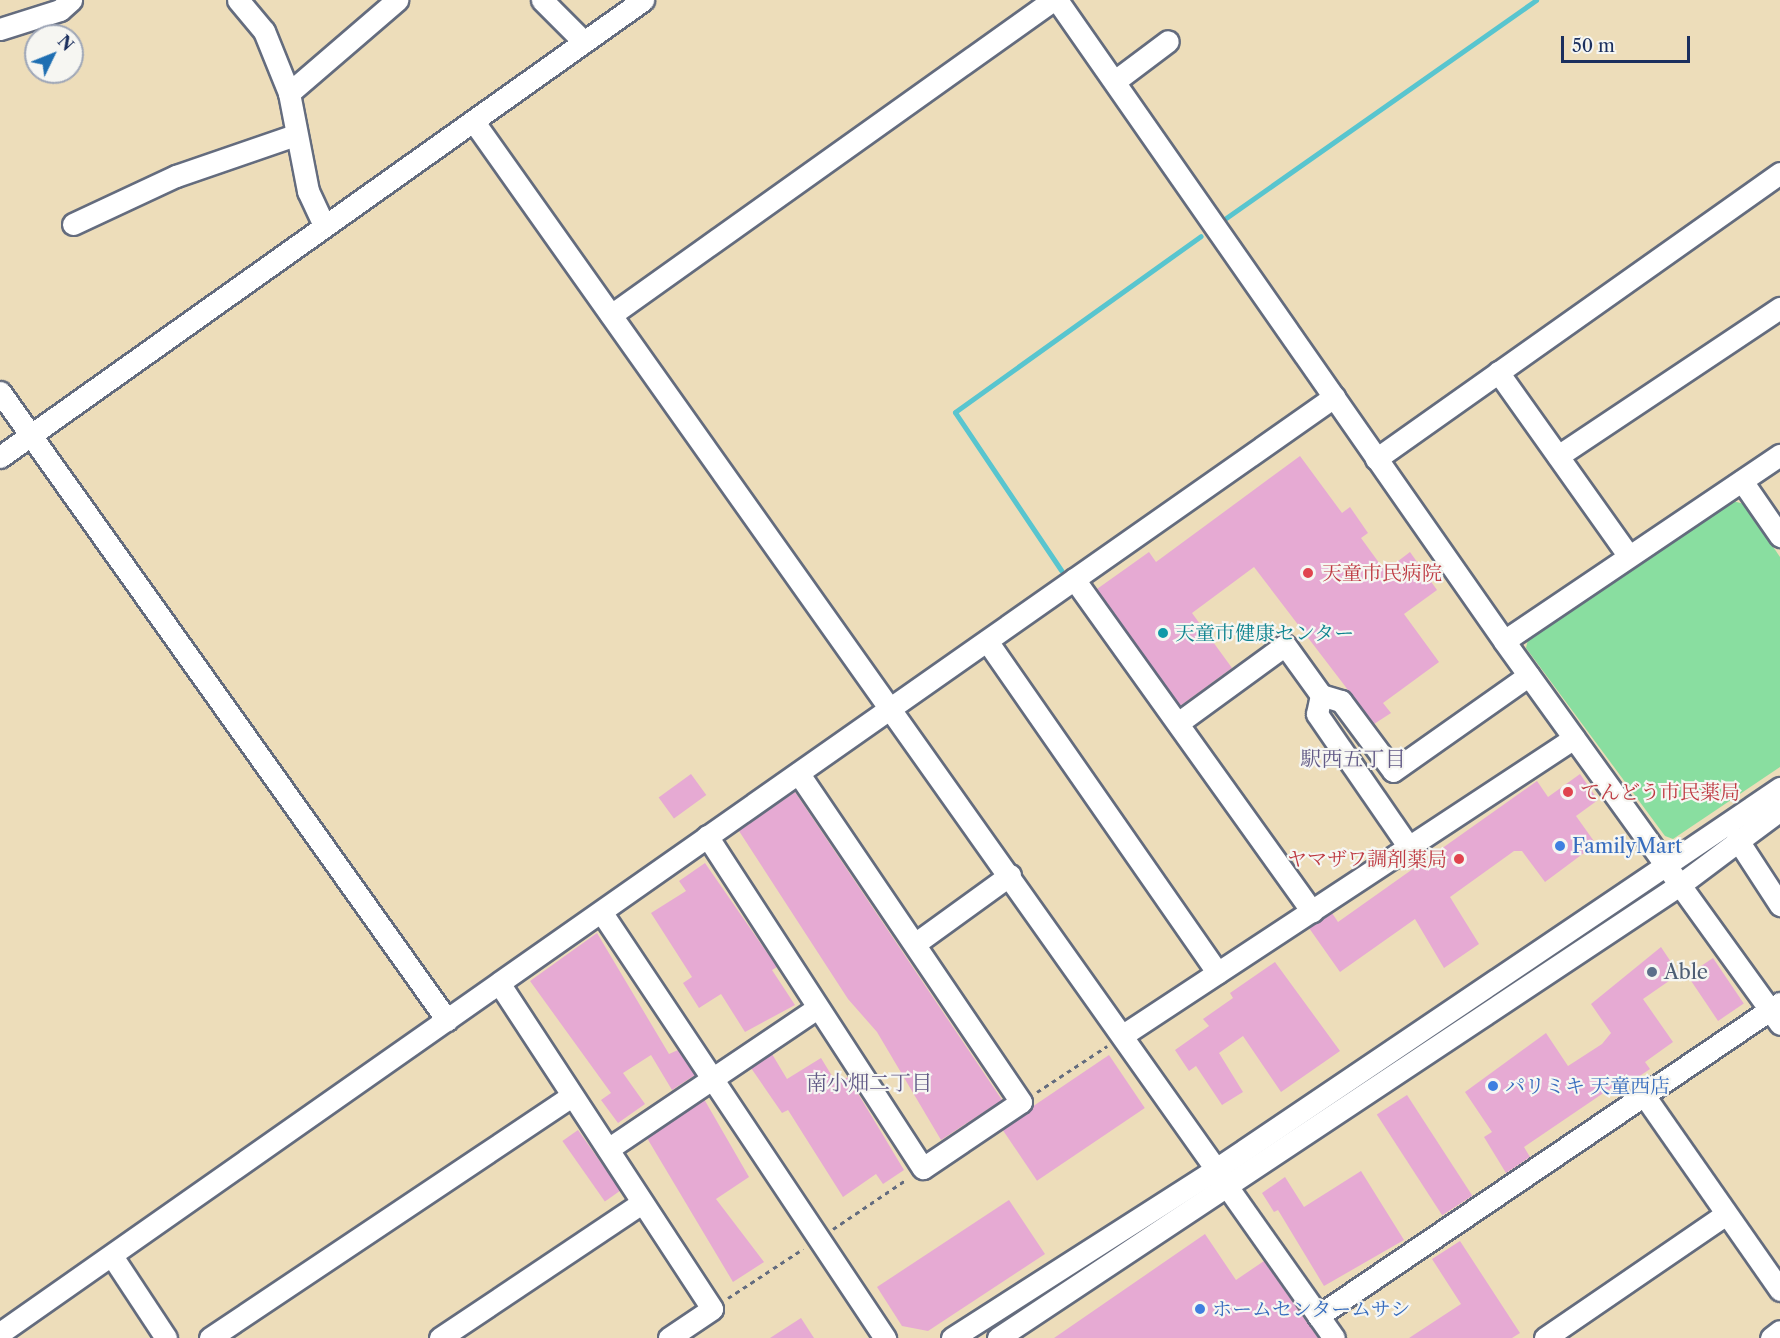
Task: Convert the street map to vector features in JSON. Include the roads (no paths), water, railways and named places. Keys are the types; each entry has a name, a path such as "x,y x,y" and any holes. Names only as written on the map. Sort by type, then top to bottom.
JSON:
{"street":[{"path":"0,29 60,10 71,0"},
{"path":"238,0 264,31 289,93 295,135 324,226"},
{"path":"289,93 397,0"},
{"path":"542,0 584,42"},
{"path":"0,457 643,0"},
{"path":"611,315 1055,0 1115,81 1504,640 1777,1012 1318,1316"},
{"path":"1115,81 1167,41"},
{"path":"474,122 892,707 1334,1338"},
{"path":"73,224 176,176 295,135"},
{"path":"1376,459 1780,173"},
{"path":"1558,456 1780,308"},
{"path":"1498,372 1628,555"},
{"path":"0,392 447,1020"},
{"path":"2,1333 1334,397"},
{"path":"1504,640 1780,455"},
{"path":"1742,481 1780,536"},
{"path":"1074,579 1312,912"},
{"path":"987,641 1218,973"},
{"path":"1178,723 1285,645 1321,695 1341,701 1393,771 1529,675"},
{"path":"1321,695 1317,714 1410,849"},
{"path":"1123,1035 1410,849 1574,738"},
{"path":"707,836 923,1168 1021,1102 916,943 798,773"},
{"path":"998,1338 1221,1177 1666,863 1780,788"},
{"path":"952,1338 1221,1177 1681,884 1737,839 1780,810"},
{"path":"1737,839 1780,904"},
{"path":"916,943 1010,875"},
{"path":"602,913 885,1338"},
{"path":"499,983 712,1309 669,1338"},
{"path":"608,1149 817,1008"},
{"path":"210,1338 572,1096"},
{"path":"1646,1098 1780,1290"},
{"path":"440,1338 642,1203"},
{"path":"1545,1338 1726,1214"},
{"path":"112,1256 166,1338"},
{"path":"1771,1338 1780,1331"}],"waterway":[{"path":"1226,218 1536,0"},
{"path":"1061,570 955,412 1201,236"}],"place":[{"name":"天童市民病院","path":"1308,573"},
{"name":"天童市健康センター","path":"1163,633"},
{"name":"てんどう市民薬局","path":"1568,792"},
{"name":"FamilyMart","path":"1560,846"},
{"name":"ヤマザワ調剤薬局","path":"1459,859"},
{"name":"Able","path":"1652,972"},
{"name":"パリミキ 天童西店","path":"1493,1086"},
{"name":"ホームセンタームサシ","path":"1200,1309"}],"district":[{"name":"駅西五丁目","path":"1353,759"},
{"name":"南小畑二丁目","path":"869,1083"}]}
